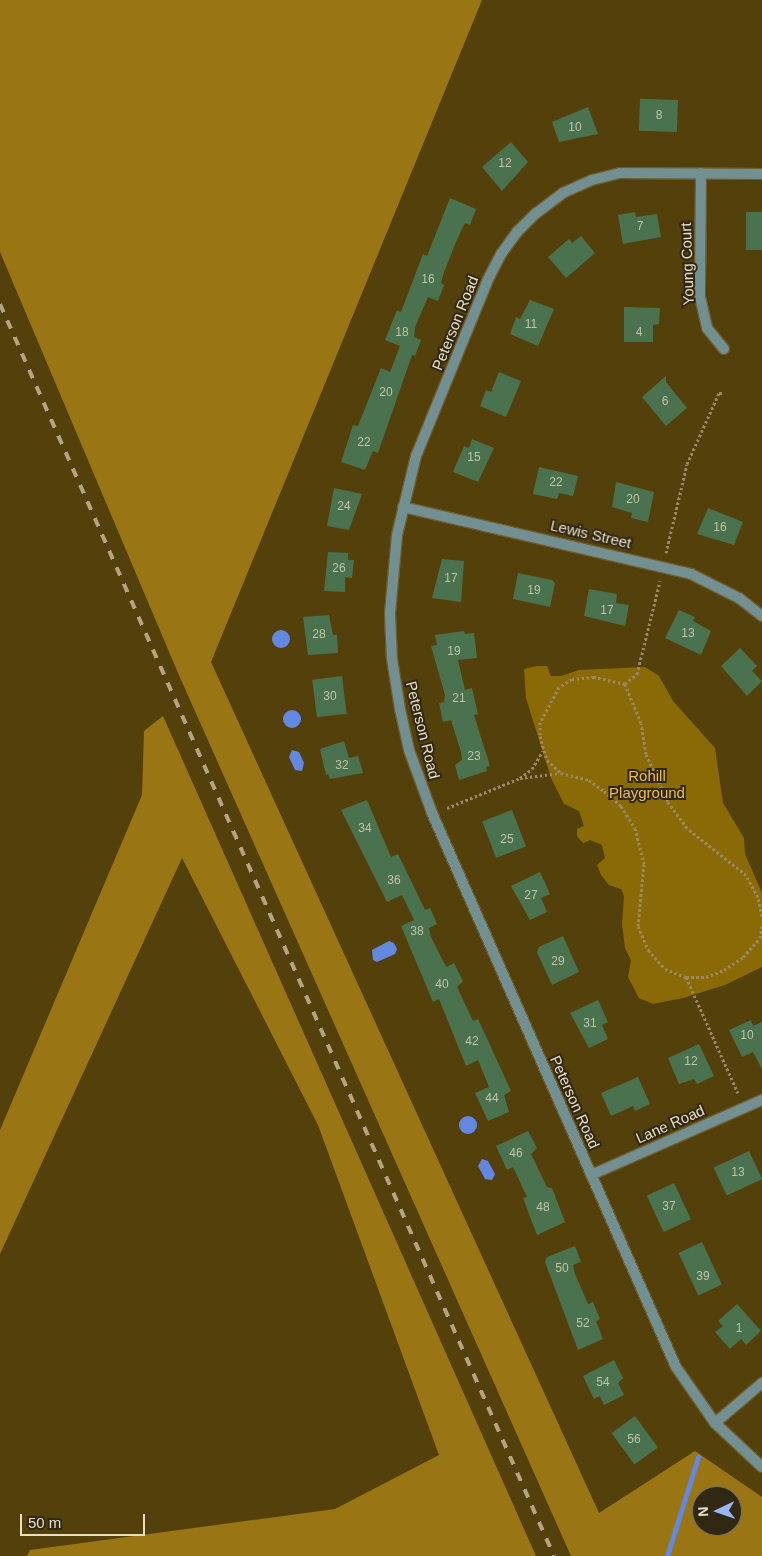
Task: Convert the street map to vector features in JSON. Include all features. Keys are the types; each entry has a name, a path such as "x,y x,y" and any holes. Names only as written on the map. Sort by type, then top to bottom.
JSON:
{"street":[{"name":"Peterson Road","path":"762,174 620,173 592,180 556,198 517,232 501,254 487,282 416,456 403,507 392,576 390,614 392,659 409,750 432,813 676,1367 715,1423 762,1468"},
{"name":"Young Court","path":"701,173 700,297 707,328 724,349"},
{"name":"Lewis Street","path":"403,507 692,574 739,598 762,616"},
{"name":"Lane Road","path":"591,1175 762,1100"},
{"path":"715,1423 762,1383"}],"path":[{"path":"666,553 687,464 719,393 724,393"},
{"path":"625,684 637,674 660,581"},
{"path":"562,773 547,760 540,722 559,687 572,679 594,677 625,684"},
{"path":"625,684 641,723 646,754 668,802 687,828 746,875 758,897 762,916"},
{"path":"446,808 520,778 532,769 544,750"},
{"path":"520,778 562,773 589,780 621,806 630,821 644,864 638,926 648,950 665,969 686,977 706,977 724,970 744,957 760,938 762,926"},
{"path":"686,977 738,1093"}],"green space":[{"name":"Rohill Playground","path":"547,666 551,676 561,676 579,670 645,667 659,676 673,701 715,748 723,803 744,838 745,854 762,893 762,967 725,985 683,998 653,1004 639,998 628,977 631,960 625,948 622,924 624,896 621,889 609,885 601,875 597,865 605,858 602,845 590,840 583,843 577,836 577,829 584,826 579,811 564,804 551,778 526,698 524,669"}],"shaded area":[{"path":"0,0 482,0 211,662 599,1513 695,1451 762,1497 762,1556 571,1556 178,673 0,252"},
{"path":"163,716 536,1556 27,1556 30,1550 335,1509 439,1455 318,1125 182,858 0,1254 0,1130 142,795 144,731"}],"water":[{"path":"277,630 285,630 290,635 288,646 277,648 272,643 272,635"},
{"path":"288,710 296,710 301,715 299,726 288,728 283,723 283,715"},
{"path":"292,750 299,752 304,763 302,771 295,770 289,757"},
{"path":"389,941 394,943 397,949 395,954 377,962 373,960 372,950"},
{"path":"464,1116 472,1116 477,1121 475,1132 464,1134 459,1129 459,1121"},
{"path":"482,1159 488,1161 495,1174 492,1180 485,1179 478,1166"}],"building":[{"path":"640,99 678,100 677,132 639,131"},
{"path":"588,107 598,134 559,142 552,122"},
{"path":"511,142 528,162 502,191 482,167"},
{"path":"450,198 476,209 470,225 465,223 456,242 444,272 441,283 444,285 438,301 428,297 415,327 414,337 421,340 415,356 412,355 378,453 373,451 365,470 341,462 353,425 358,426 381,368 390,372 400,346 385,340 397,310 401,312 423,254 427,256"},
{"path":"635,212 636,217 657,214 661,237 623,244 618,215"},
{"path":"746,212 762,212 762,250 746,250"},
{"path":"581,236 595,253 566,278 548,257 569,239 572,243"},
{"path":"530,300 554,309 538,346 510,334 516,317 520,319"},
{"path":"624,307 660,308 659,324 653,325 653,342 624,342"},
{"path":"499,372 521,381 506,417 480,406 486,390 491,392"},
{"path":"666,376 666,382 687,408 666,426 642,397"},
{"path":"472,439 494,448 478,482 453,472 464,446 469,448"},
{"path":"539,467 578,476 573,496 559,493 557,499 533,494"},
{"path":"616,482 654,492 648,522 631,518 632,513 612,507"},
{"path":"334,488 362,494 349,530 327,526"},
{"path":"708,508 743,522 734,545 697,534"},
{"path":"328,552 348,553 348,560 354,560 352,578 345,577 345,592 324,591"},
{"path":"442,559 464,561 461,602 432,598"},
{"path":"518,573 552,580 555,583 550,607 513,599"},
{"path":"589,589 617,594 616,603 629,605 625,626 584,616"},
{"path":"679,610 695,617 693,621 711,631 701,655 665,638"},
{"path":"329,615 333,635 337,635 338,653 308,655 303,617"},
{"path":"464,631 465,634 474,633 477,658 458,660 465,690 472,688 478,714 474,715 490,766 486,767 487,771 459,780 455,765 462,760 461,752 451,720 443,722 439,703 444,702 445,695 431,646 437,645 435,635"},
{"path":"740,648 757,666 752,671 762,681 747,696 721,666"},
{"path":"342,676 347,714 317,717 312,680"},
{"path":"344,741 349,758 358,756 363,773 330,779 328,774 326,775 320,749"},
{"path":"367,800 391,857 398,854 425,910 430,908 437,924 429,928 431,937 446,967 454,963 463,981 457,987 473,1021 478,1019 511,1091 504,1095 509,1112 488,1121 475,1093 489,1087 478,1060 466,1066 439,999 433,1002 401,926 414,920 402,895 387,902 341,810"},
{"path":"512,810 526,846 496,858 482,821"},
{"path":"540,872 550,894 541,898 547,912 530,920 511,886"},
{"path":"563,936 579,972 552,985 537,952 539,947"},
{"path":"598,1000 608,1022 602,1025 608,1039 589,1048 570,1013"},
{"path":"751,1020 753,1026 762,1022 762,1069 753,1052 742,1057 729,1030"},
{"path":"699,1044 714,1076 697,1084 694,1079 679,1084 668,1058"},
{"path":"638,1077 650,1104 635,1111 633,1106 611,1116 601,1093"},
{"path":"528,1131 537,1148 531,1154 547,1187 552,1188 565,1222 537,1235 523,1198 527,1197 513,1167 507,1170 496,1146"},
{"path":"749,1151 762,1179 727,1196 714,1167"},
{"path":"674,1183 691,1219 664,1232 647,1196"},
{"path":"702,1242 722,1285 698,1296 678,1253"},
{"path":"575,1246 581,1262 573,1265 575,1274 588,1304 593,1302 600,1319 596,1321 603,1339 578,1350 545,1262 547,1257"},
{"path":"737,1304 761,1331 746,1345 741,1339 730,1349 715,1332 723,1326 718,1321"},
{"path":"614,1360 623,1378 618,1383 624,1395 604,1405 600,1396 594,1399 583,1376"},
{"path":"635,1416 658,1448 634,1465 612,1433"}],"waterway":[{"path":"667,1556 698,1457"}],"railway":[{"path":"0,304 554,1556"}]}
